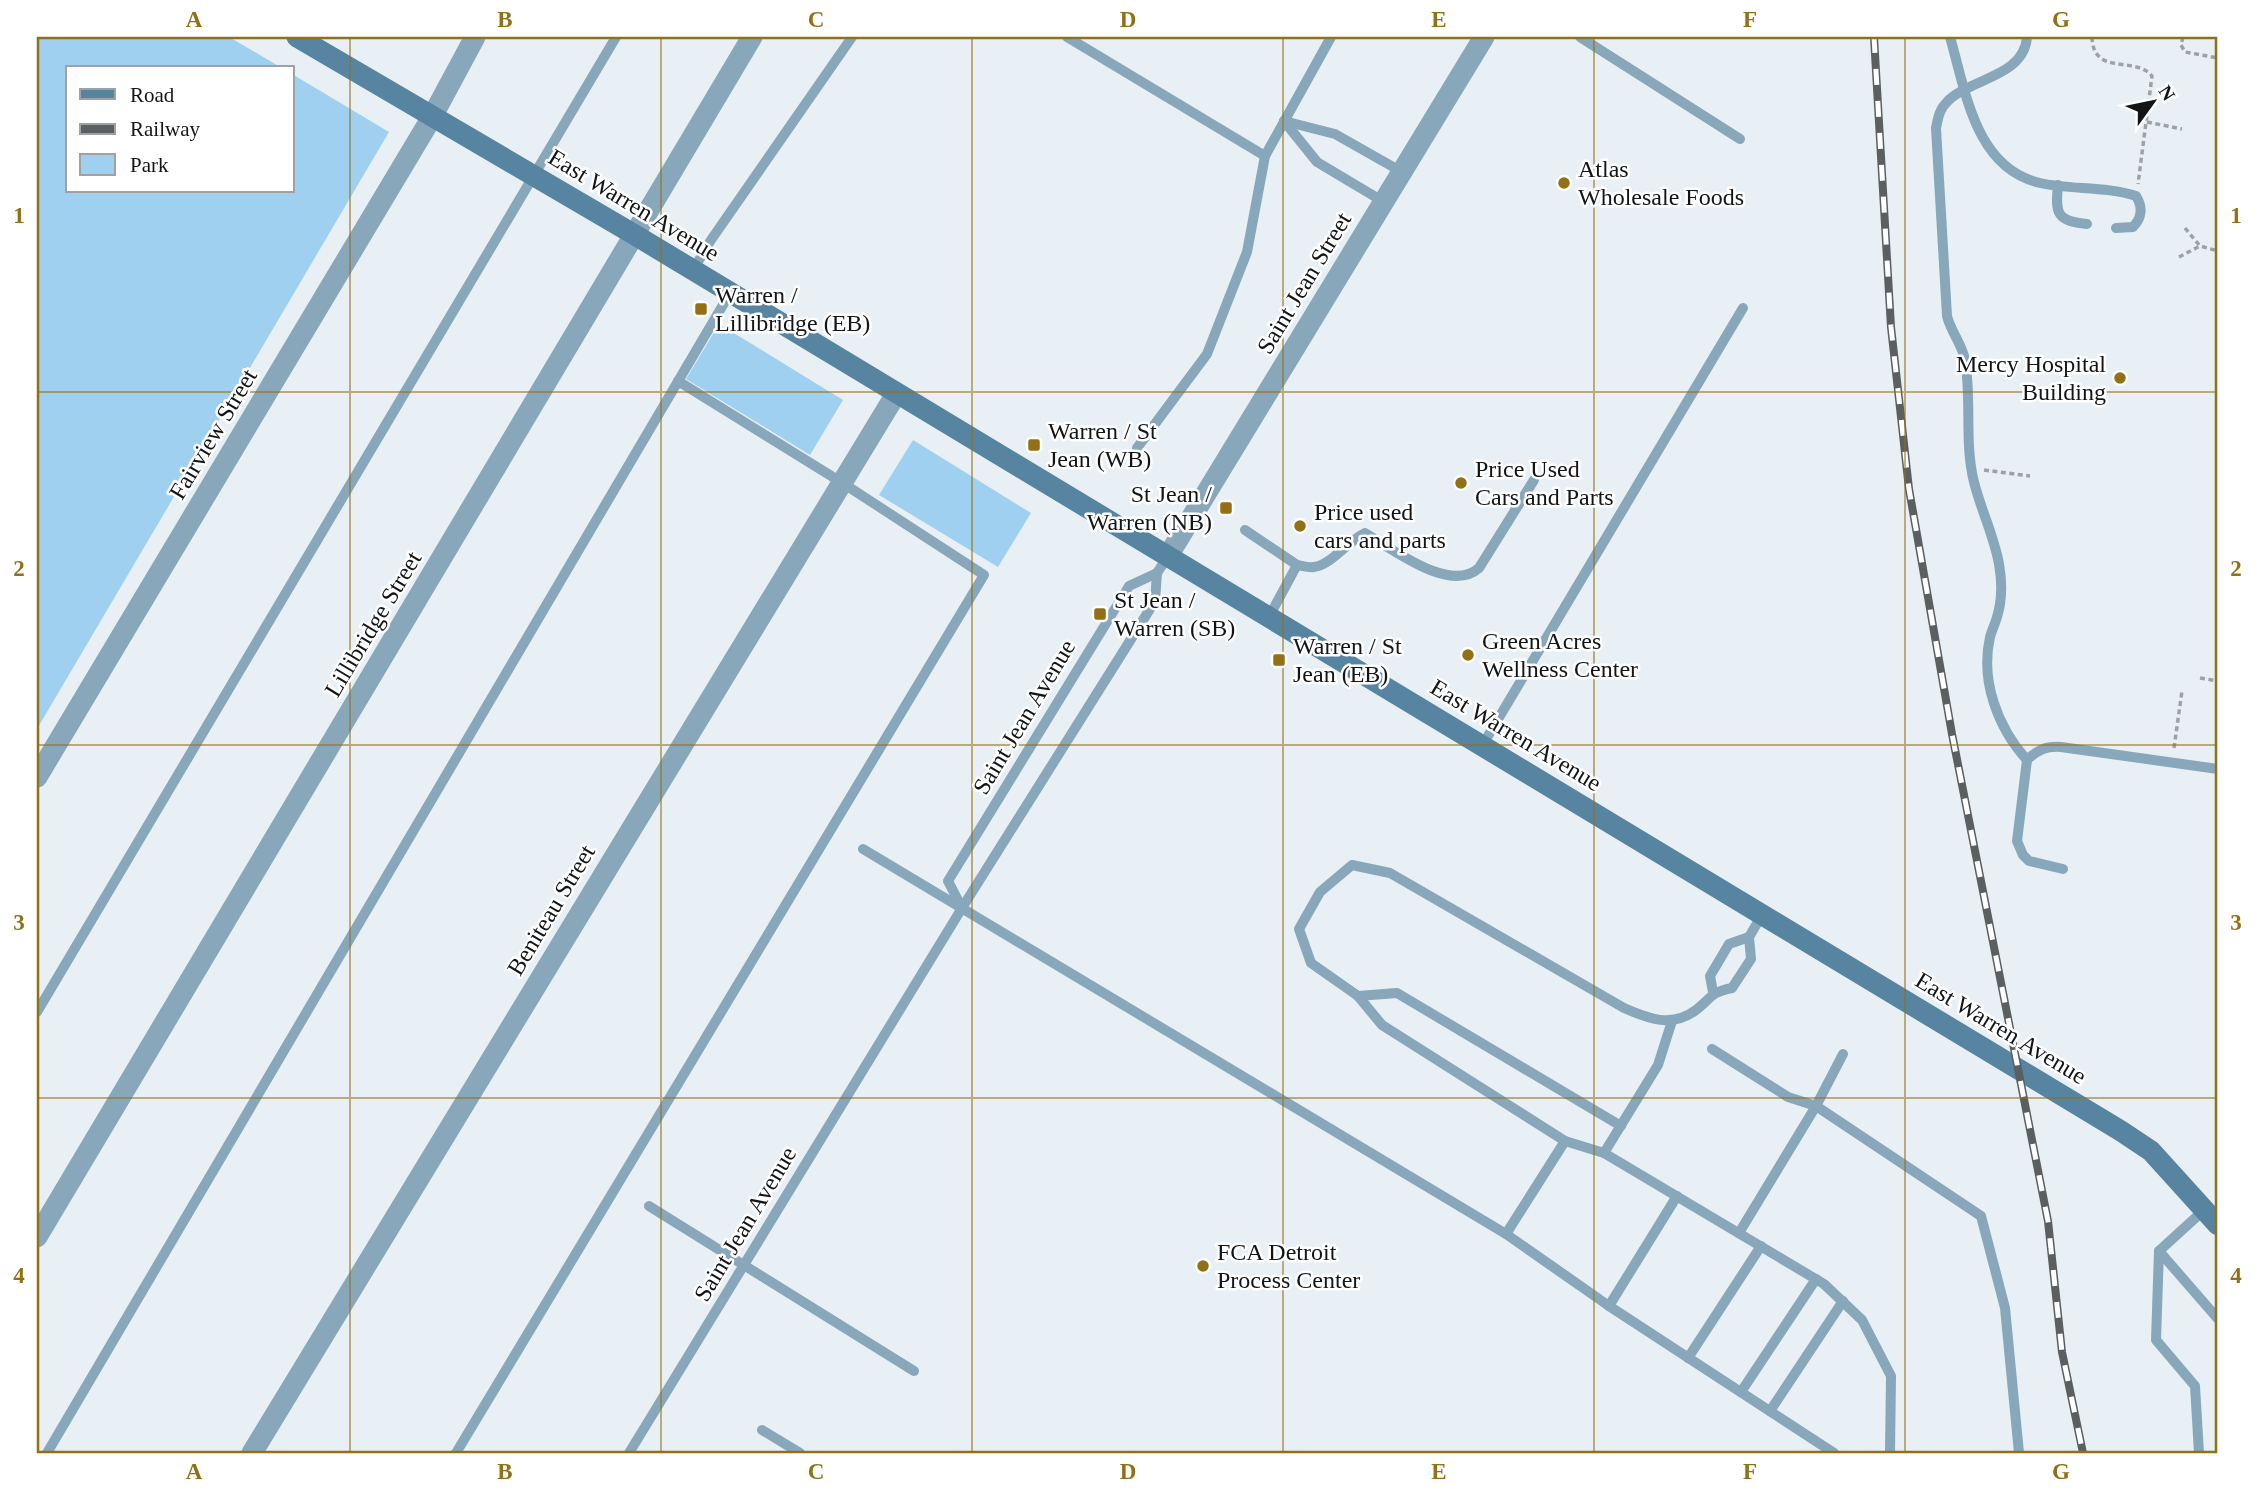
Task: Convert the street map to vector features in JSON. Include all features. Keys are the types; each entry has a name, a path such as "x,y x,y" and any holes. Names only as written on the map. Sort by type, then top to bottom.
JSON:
{"main road":[{"name":"East Warren Avenue","path":"297,37 693,270 896,394 1163,565 1269,617 2151,1151 2211,1217"}],"street":[{"name":"Fairview Street","path":"37,777 432,117 475,37"},
{"name":"Lillibridge Street","path":"37,1237 752,37"},
{"name":"Saint Jean Street","path":"1163,565 1484,37"},
{"name":"Beniteau Street","path":"252,1453 896,394"}],"lane":[{"path":"37,1012 616,37"},
{"path":"693,270 852,37"},
{"path":"1067,37 1265,156"},
{"path":"1137,448 1207,354 1247,252 1265,156 1331,37"},
{"path":"1580,37 1740,139"},
{"path":"1950,37 1981,134 1989,150 2001,164 2040,183 2136,196 2140,202 2139,221 2133,227 2116,228"},
{"path":"2027,37 2023,53 2015,62 1946,102 1939,114 1936,128 1947,316 1950,329 1959,342 1965,359 1972,468 1999,566 2001,593 1998,616 1991,635 1987,672 1992,695 2005,729 2015,747 2027,760"},
{"path":"1284,121 1335,134 1402,173"},
{"path":"1284,121 1317,162 1384,202"},
{"path":"2058,185 2056,201 2061,218 2087,225"},
{"path":"47,1453 730,293"},
{"path":"1482,746 1743,308"},
{"path":"456,1453 984,575 678,381"},
{"path":"1245,530 1297,565 1313,568 1322,565 1356,537 1365,533 1434,572 1457,577 1472,574 1479,568 1534,480"},
{"name":"Saint Jean Avenue","path":"962,908 948,881 1129,586 1163,565"},
{"name":"Saint Jean Avenue","path":"629,1453 962,908 1155,601 1163,565"},
{"path":"1269,617 1297,565"},
{"path":"2063,869 2029,861 2017,841 2027,760 2040,750 2049,746 2061,747 2218,769"},
{"path":"863,849 1506,1234 1609,1306 1834,1453"},
{"path":"1762,915 1749,937 1751,959 1732,988 1713,992 1696,1010 1672,1021 1660,1021 1624,1008 1390,873 1352,865 1320,892 1299,929 1311,963 1358,996 1382,1025 1565,1141 1604,1153 1816,1279 1843,1301 1862,1320 1891,1376 1890,1453"},
{"path":"1713,992 1710,976 1729,944 1749,937"},
{"path":"1358,996 1397,993 1621,1126"},
{"path":"1604,1153 1658,1065 1672,1021"},
{"path":"1712,1049 1787,1097 1816,1106 1981,1216 2005,1308 2019,1453"},
{"path":"1739,1233 1816,1106 1843,1054"},
{"path":"1506,1234 1565,1141"},
{"path":"1609,1306 1676,1196"},
{"path":"649,1206 914,1370"},
{"path":"2159,1251 2211,1217"},
{"path":"1688,1358 1761,1246"},
{"path":"2159,1251 2218,1319"},
{"path":"2159,1251 2156,1340 2195,1386 2199,1453"},
{"path":"1741,1392 1816,1279"},
{"path":"1770,1411 1843,1301"},
{"path":"762,1430 800,1453"}],"path":[{"path":"2092,37 2096,53 2105,61 2145,68 2152,76 2136,196"},
{"path":"2183,37 2181,45 2185,52 2218,58"},
{"path":"2147,122 2182,129"},
{"path":"2185,228 2200,246 2218,251"},
{"path":"2179,257 2200,246"},
{"path":"1972,468 2030,476"},
{"path":"2200,678 2218,681"},
{"path":"2174,750 2182,691"}],"green space":[{"path":"37,37 229,37 279,66 66,66 66,192 294,192 294,75 389,132 37,729"},
{"path":"719,324 843,400 810,455 686,379"},
{"path":"913,440 1031,513 998,567 879,495"}],"railway":[{"path":"1874,37 1891,327 1909,489 1952,734 2048,1221 2062,1352 2083,1453"}],"place":[{"name":"Atlas Wholesale Foods","path":"1564,183"},
{"name":"Warren / Lillibridge (EB)","path":"701,309"},
{"name":"Mercy Hospital Building","path":"2120,378"},
{"name":"Warren / St Jean (WB)","path":"1034,445"},
{"name":"Price Used Cars and Parts","path":"1461,483"},
{"name":"St Jean / Warren (NB)","path":"1226,508"},
{"name":"Price used cars and parts","path":"1300,526"},
{"name":"St Jean / Warren (SB)","path":"1100,614"},
{"name":"Green Acres Wellness Center","path":"1468,655"},
{"name":"Warren / St Jean (EB)","path":"1279,660"},
{"name":"FCA Detroit Process Center","path":"1203,1266"}]}
